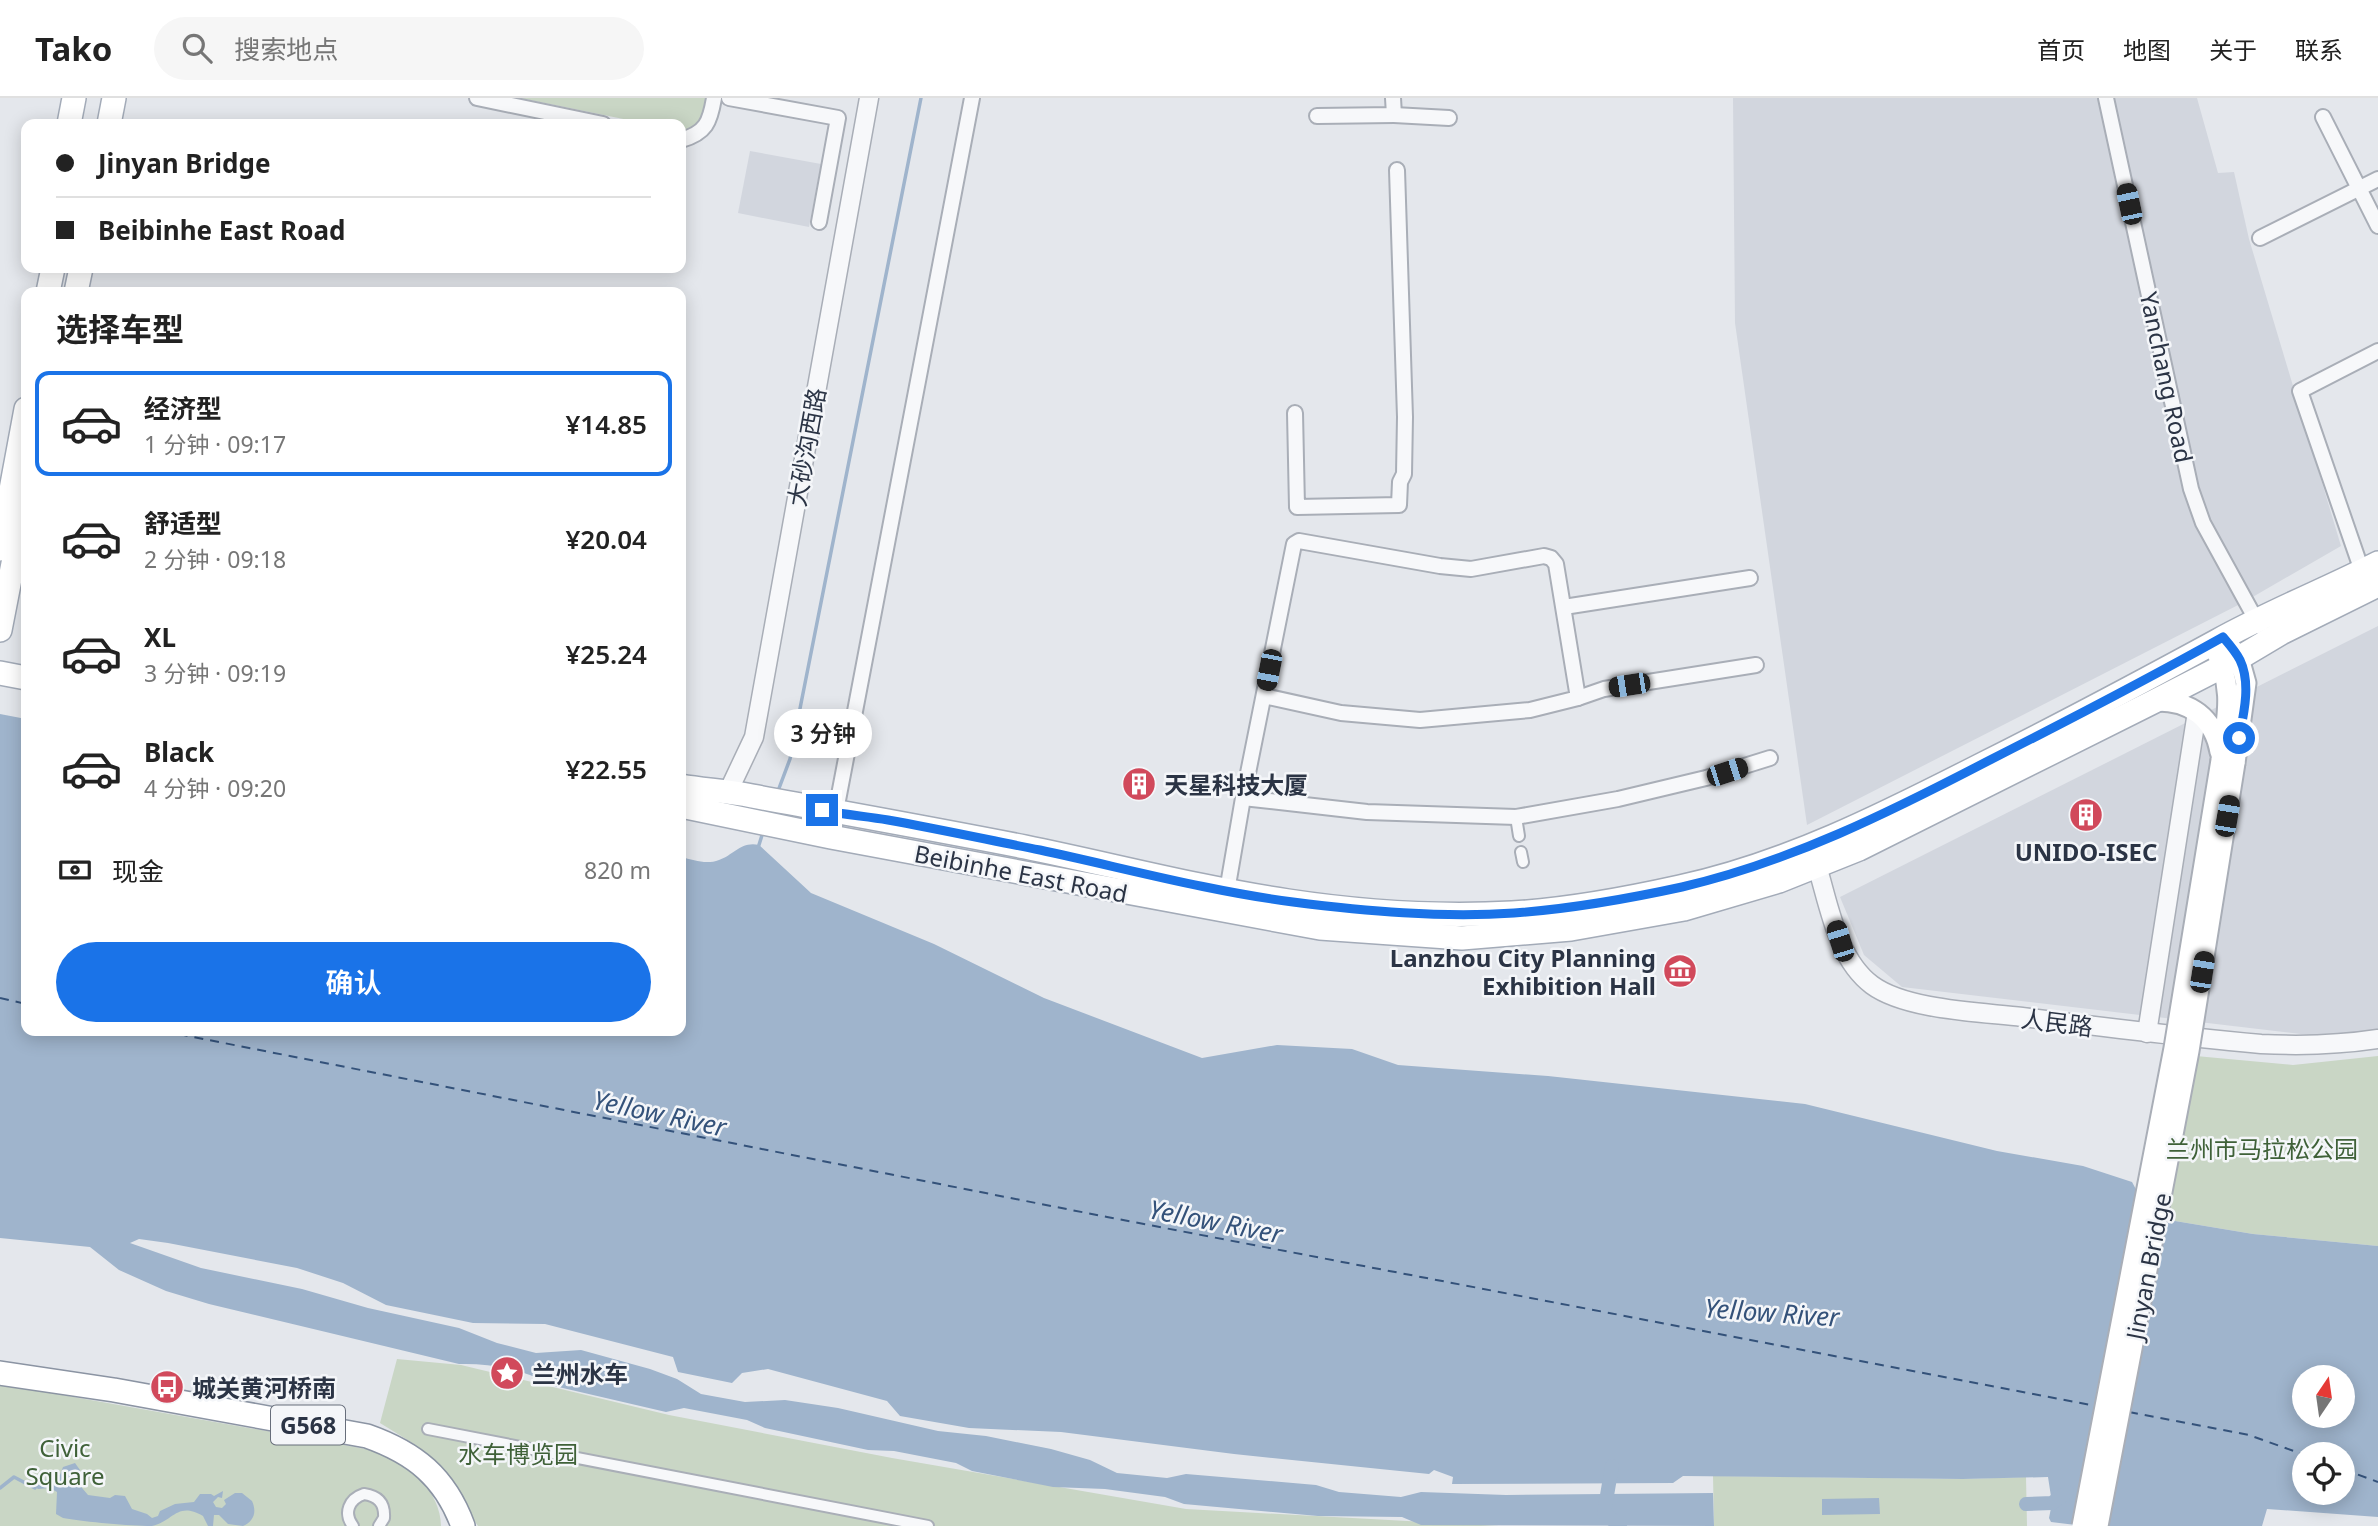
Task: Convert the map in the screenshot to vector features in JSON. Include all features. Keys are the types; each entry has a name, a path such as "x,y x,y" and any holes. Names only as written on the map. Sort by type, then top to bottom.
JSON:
{"main road":[{"path":"70,119 74,98"},
{"path":"80,119 84,98"},
{"path":"98,119 102,98"},
{"path":"110,119 114,98"},
{"path":"0,549 13,494 21,442"},
{"path":"2,620 19,561 13,494"},
{"name":"Beibinhe East Road","path":"686,787 739,793 936,829 1227,891 1303,903 1408,912 1515,913 1682,887 1830,839 2039,735 2256,620 2373,573"},
{"name":"Beibinhe East Road","path":"686,807 824,836 1320,928 1462,938 1571,929 1684,909 1779,881 1859,849 2232,662 2373,573"},
{"path":"2218,640 2232,662 2228,689 2228,762"},
{"path":"0,659 21,662"},
{"path":"0,673 21,677"},
{"path":"2155,701 2176,702 2197,712 2212,727 2228,762"},
{"name":"Jinyan Bridge","path":"2082,1526 2228,762"},
{"name":"Jinyan Bridge","path":"2098,1526 2189,1051 2228,762"},
{"path":"0,1362 40,1369 114,1390"},
{"name":"G568","path":"0,1373 114,1390 354,1434 388,1444 422,1464 436,1479 446,1492 463,1526"}],"street":[{"path":"477,98 579,119"},
{"path":"686,138 697,135 710,119 713,98"},
{"path":"729,98 838,118 819,222"},
{"name":"大砂沟西路","path":"739,793 754,737 869,98"},
{"path":"824,836 972,98"},
{"path":"1393,98 1394,115"},
{"name":"Yanchang Road","path":"2106,98 2191,489 2203,523 2267,642"},
{"path":"1317,116 1394,115 1449,118"},
{"path":"2323,117 2378,226"},
{"path":"1295,412 1297,506 1399,505 1400,482 1404,474 1405,417 1397,170"},
{"path":"2260,238 2378,179"},
{"path":"2373,573 2300,391 2378,351"},
{"path":"1227,891 1294,544 1299,541 1471,569 1544,555 1552,558 1556,564 1578,698"},
{"path":"1563,607 1750,578"},
{"path":"1264,696 1341,713 1420,720 1530,710 1604,690 1756,664"},
{"path":"2147,1033 2197,712"},
{"path":"1243,798 1367,812 1516,817 1618,799 1706,778 1770,758"},
{"path":"1516,817 1519,836"},
{"name":"人民路","path":"1817,866 1840,941 1853,965 1872,985 1895,998 1950,1009 2261,1044 2305,1046 2349,1044 2378,1039"},
{"path":"428,1429 928,1526"},
{"path":"353,1526 348,1508 357,1496 364,1494 378,1498 382,1504 384,1518 379,1526"}],"shaded area":[{"path":"1733,98 2197,98 2218,173 2234,172 2249,239 2341,546 2244,602 1807,825 1735,323"},
{"path":"750,151 821,164 809,227 738,213"},
{"path":"2378,626 2378,1031 2352,1040 1902,987 1864,955 1840,897"}],"green space":[{"path":"520,98 706,98 701,120 686,129 686,119 623,119"},
{"name":"兰州市马拉松公园","path":"2185,1055 2293,1065 2378,1056 2378,1246 2253,1234 2151,1217 2174,1103 2154,1099 2160,1070 2180,1072"},
{"name":"水车博览园","path":"397,1359 461,1365 669,1415 892,1458 1186,1509 1499,1526 478,1526 442,1473 414,1444 380,1423"},
{"name":"Civic Square","path":"0,1384 377,1452 400,1463 421,1480 440,1513 441,1526 0,1526"},
{"path":"1713,1476 1963,1479 2026,1477 2027,1526 1714,1526"}],"water":[{"name":"Yellow River","path":"0,714 21,718 21,1036 686,1036 686,858 709,862 724,858 747,845 759,845 811,893 934,944 1044,998 1202,1058 1277,1045 1352,1049 1398,1065 1548,1076 1805,1104 1997,1151 2083,1166 2132,1182 2151,1217 2253,1234 2378,1246 2378,1517 2267,1509 2262,1526 2084,1526 2051,1522 2049,1518 2052,1503 2048,1477 1963,1479 1683,1476 1673,1483 1452,1484 1453,1477 1434,1470 1429,1474 1234,1454 1061,1432 969,1428 900,1416 887,1401 768,1369 742,1373 732,1383 678,1372 673,1357 545,1324 473,1323 386,1305 343,1283 297,1268 168,1243 139,1239 130,1243 201,1268 302,1289 368,1308 459,1328 497,1343 536,1353 581,1350 650,1369 677,1379 701,1394 745,1402 785,1400 838,1408 938,1431 986,1436 1090,1460 1117,1473 1167,1478 1186,1474 1316,1485 1339,1492 1401,1497 1421,1492 1506,1495 1713,1493 1714,1526 1421,1525 1402,1517 1318,1516 1184,1504 1165,1497 1105,1489 1053,1487 972,1471 956,1463 894,1451 868,1450 765,1428 747,1420 684,1408 666,1412 550,1385 506,1368 459,1364 209,1304 166,1291 119,1270 90,1247 0,1238"},
{"path":"75,1463 80,1470 77,1482 88,1495 110,1498 115,1495 125,1496 132,1509 152,1518 175,1504 194,1502 200,1494 214,1496 223,1491 222,1498 218,1497 213,1502 216,1507 222,1508 226,1504 224,1500 235,1493 242,1493 252,1501 254,1516 243,1526 228,1524 219,1515 214,1515 213,1526 208,1526 203,1516 187,1511 181,1511 152,1526 63,1518 56,1514 57,1492 50,1488 35,1487 42,1481 60,1475 63,1467"},
{"path":"1879,1498 1880,1514 1822,1515 1822,1499"}],"waterway":[{"path":"778,791 790,759 921,98"},
{"path":"758,848 763,832"},
{"path":"1612,1466 1604,1513 1620,1526"},
{"path":"0,1488 14,1477 35,1488"},
{"path":"2026,1504 2052,1503 2067,1492"}],"ferry route":[{"path":"0,998 21,1003"},
{"path":"188,1036 1107,1217 2096,1406"},
{"path":"2129,1412 2249,1435 2292,1450"},
{"path":"2355,1473 2378,1482"}],"place":[{"name":"天星科技大厦","path":"1139,784"},
{"name":"UNIDO-ISEC","path":"2086,815"},
{"name":"Lanzhou City Planning Exhibition Hall","path":"1680,971"},
{"name":"兰州水车","path":"507,1373"},
{"name":"城关黄河桥南","path":"167,1387"}],"route":[{"path":"822,810 884,819 1291,902 1408,912 1515,913 1583,905 1682,887 1830,839 2130,689 2223,637 2239,658 2246,682 2239,738"}]}
